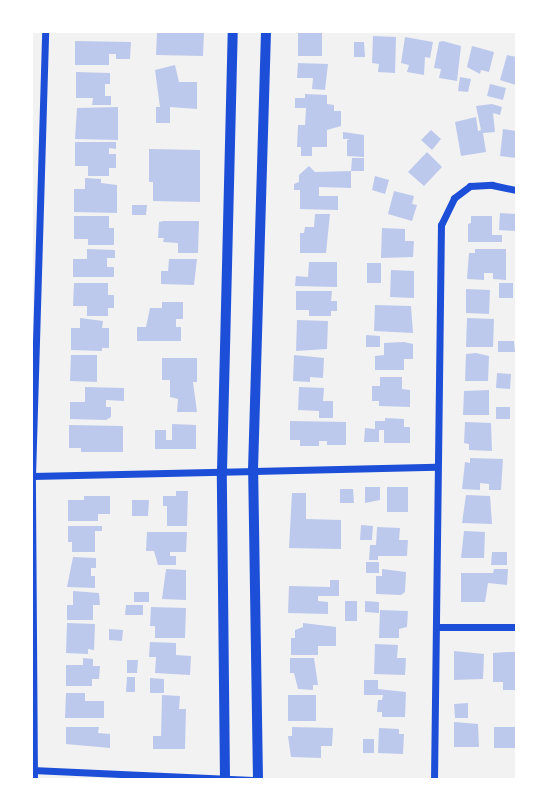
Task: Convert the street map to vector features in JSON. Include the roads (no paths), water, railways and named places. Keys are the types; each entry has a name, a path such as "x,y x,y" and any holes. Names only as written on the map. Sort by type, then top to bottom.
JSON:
{"street":[{"path":"34,779 32,476 45,32"},
{"path":"225,779 222,471 233,32"},
{"path":"33,771 256,779 253,470 266,32"},
{"path":"434,779 441,225 454,198 470,187 492,185 516,190"},
{"path":"32,476 436,467"},
{"path":"436,627 516,628"}]}
